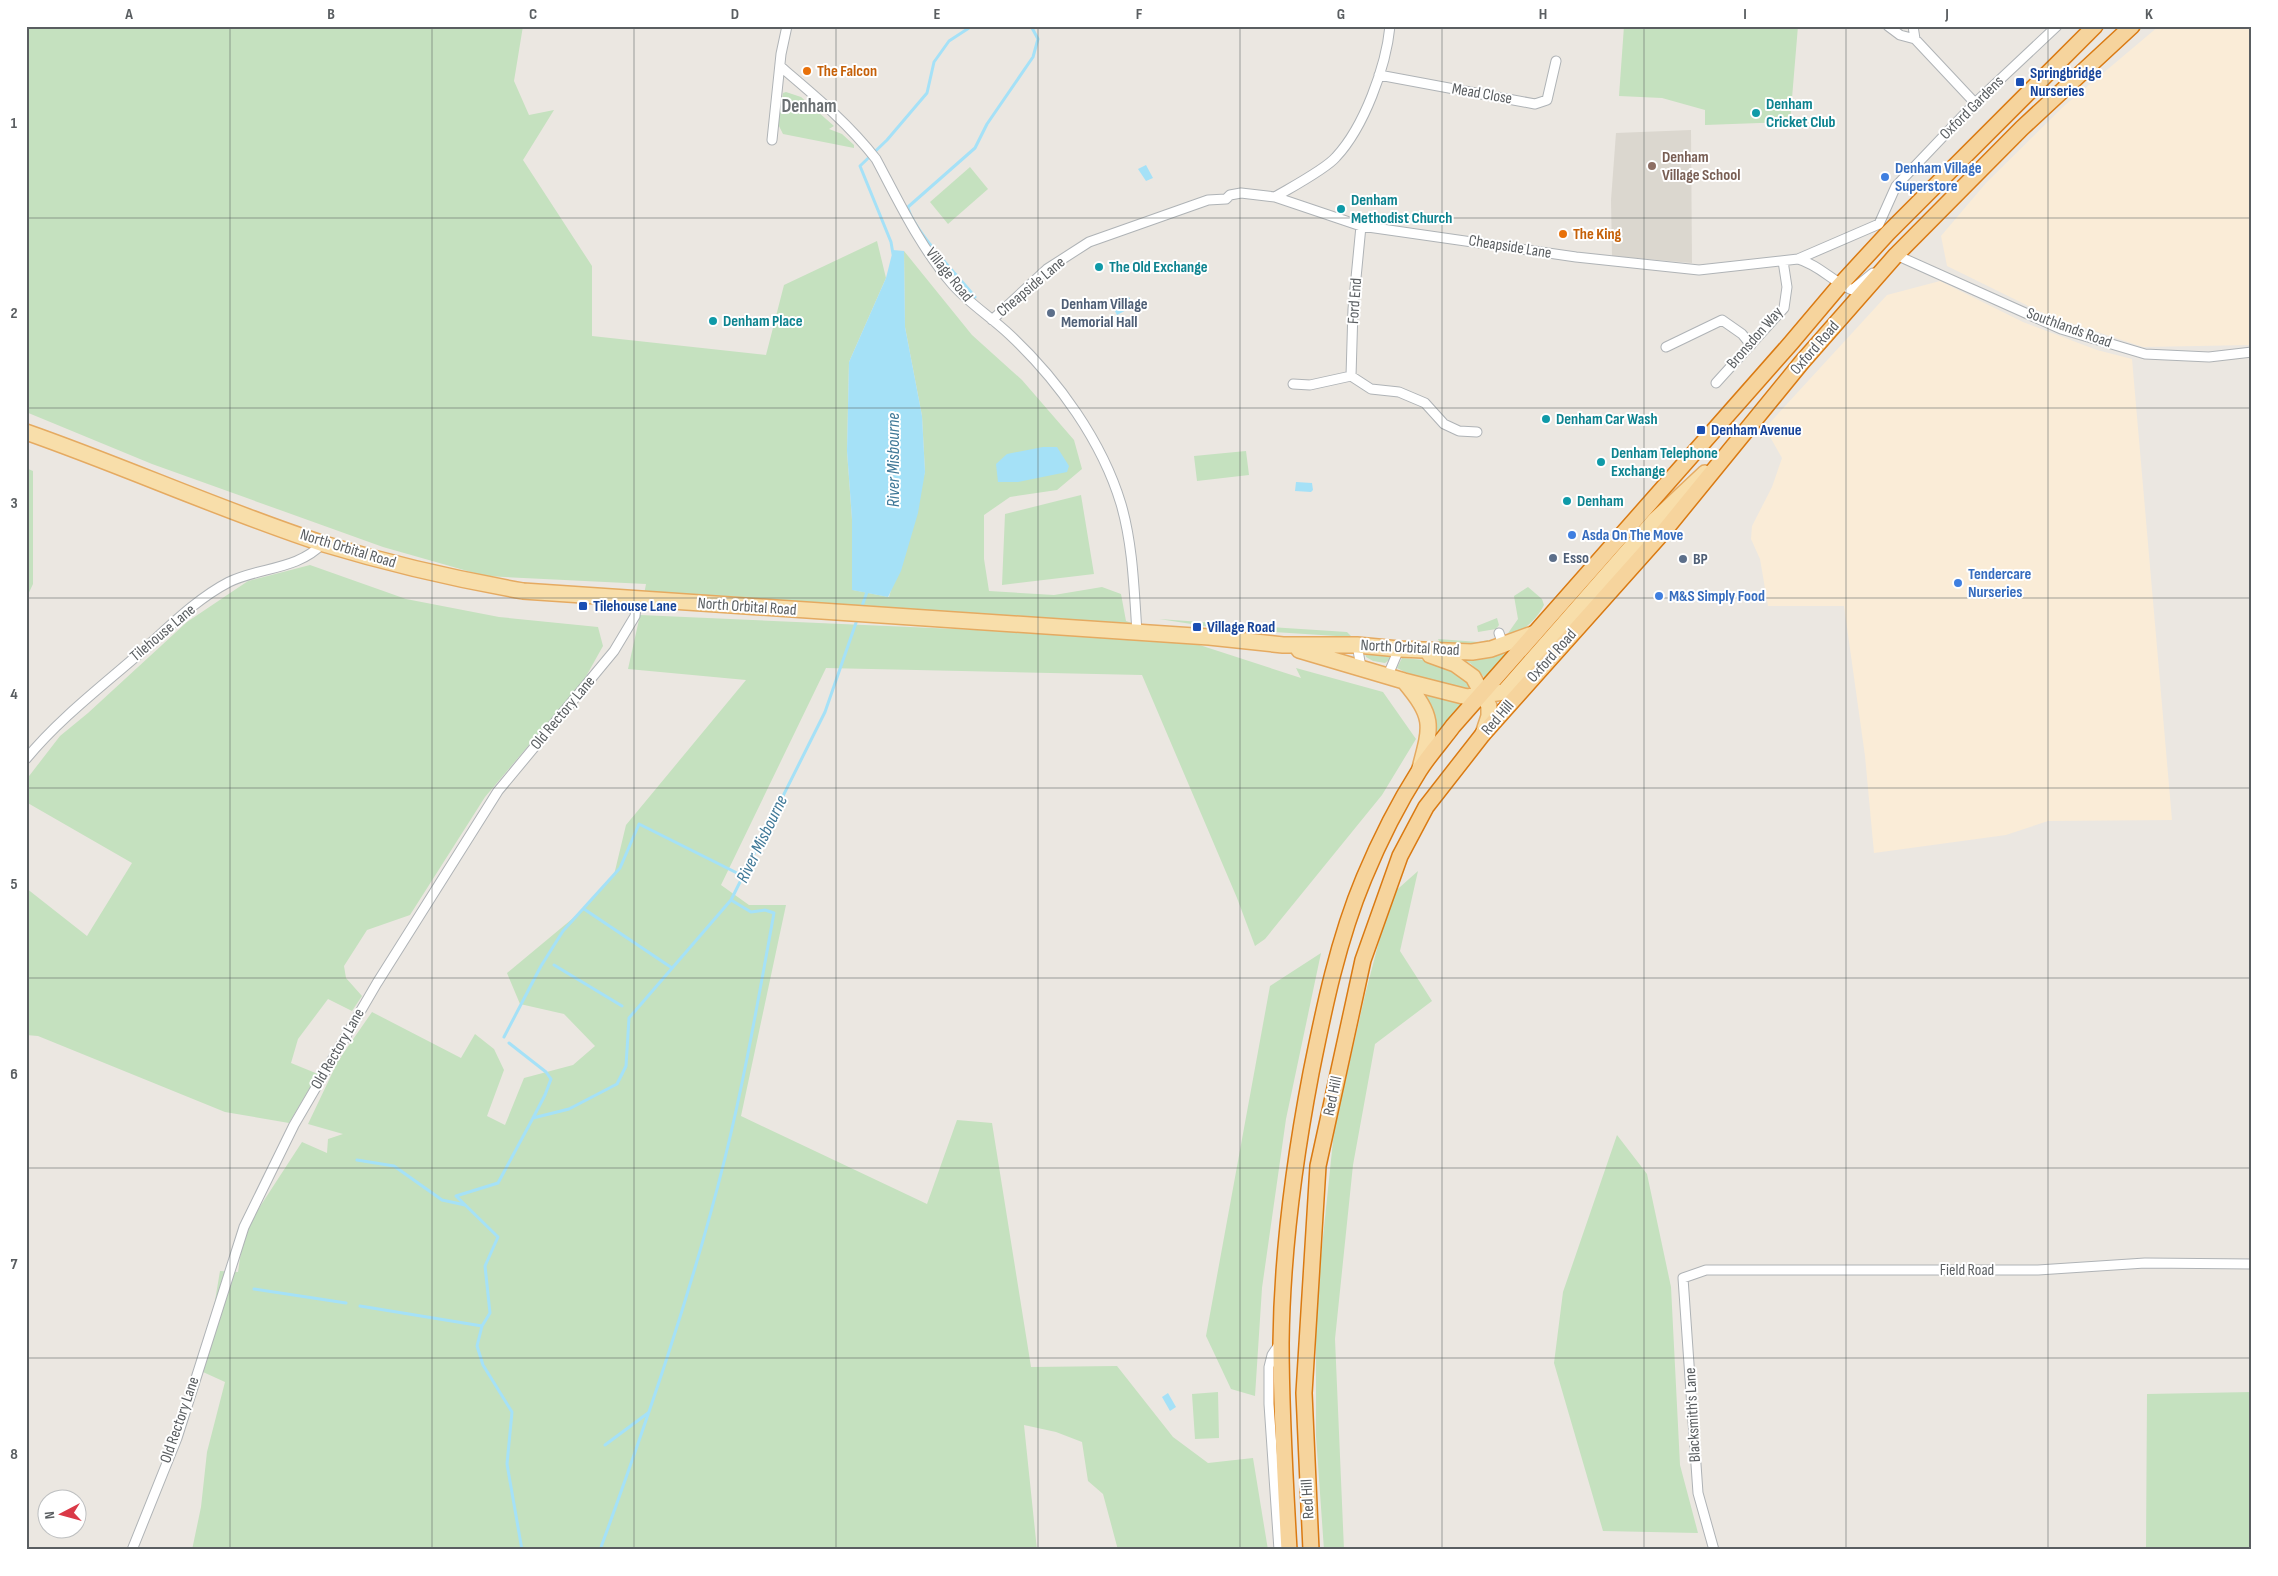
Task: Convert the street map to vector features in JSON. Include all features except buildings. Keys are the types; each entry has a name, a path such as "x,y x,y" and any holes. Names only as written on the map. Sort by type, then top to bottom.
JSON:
{"highway":[{"name":"Oxford Road","path":"1482,694 1840,285 1888,233 2095,26"},
{"name":"Oxford Road","path":"1521,691 1629,572 1802,362 1896,255 2022,128 2132,26"},
{"name":"Red Hill","path":"1311,1550 1304,1393 1318,1166 1363,960 1400,856 1426,807 1483,734 1521,691"},
{"name":"Red Hill","path":"1289,1550 1283,1436 1281,1341 1288,1232 1298,1146 1320,1027 1339,951 1364,878 1420,769 1453,726 1482,694"}],"main road":[{"name":"North Orbital Road","path":"26,432 323,543 401,566 463,581 523,591 841,614 1209,637 1283,645 1357,645 1472,652 1501,639 1535,633"},
{"name":"North Orbital Road","path":"1283,645 1404,681 1467,697 1504,692 1655,520 1735,444"},
{"path":"1405,649 1444,658 1473,677 1490,711 1483,734"},
{"path":"1404,681 1425,708 1428,742 1420,769"}],"street":[{"path":"772,140 781,54 787,26"},
{"path":"1275,197 1336,158 1363,118 1379,75 1390,26"},
{"path":"1888,26 1900,35 1915,38"},
{"path":"1913,26 1915,38 1975,103"},
{"name":"Oxford Gardens","path":"1798,259 1879,224 1896,186 1975,103 2057,26"},
{"name":"Mead Close","path":"1379,75 1535,104 1547,100 1556,61"},
{"name":"Village Road","path":"781,67 827,106 868,149 876,159 900,208 952,283 969,302 1010,335 1079,416 1109,472 1121,505 1132,565 1136,632"},
{"name":"Cheapside Lane","path":"992,320 1047,268 1088,242 1208,200 1226,199 1230,194 1241,193 1275,197 1361,226 1576,257 1699,270 1798,259"},
{"name":"Ford End","path":"1350,376 1353,309 1361,226"},
{"path":"1798,259 1812,263 1840,285 1852,290 1896,255"},
{"name":"Southlands Road","path":"1896,255 2061,329 2145,354 2209,357 2252,352"},
{"name":"Bronsdon Way","path":"1716,383 1784,308 1787,287 1783,261"},
{"path":"1666,346 1722,320 1742,334 1751,345"},
{"path":"1293,384 1310,385 1350,376 1371,389 1399,392 1424,403 1444,424 1459,431 1477,432"},
{"name":"Tilehouse Lane","path":"26,759 42,740 71,712 210,594 230,582 303,559 323,543"},
{"name":"Old Rectory Lane","path":"132,1550 177,1438 244,1227 294,1124 377,983 498,791 614,650 635,616 637,600"},
{"path":"1357,645 1361,668"},
{"path":"1388,675 1405,649"},
{"name":"Field Road","path":"1683,1278 1706,1270 1994,1270 2145,1263 2252,1264"},
{"name":"Blacksmith's Lane","path":"1683,1278 1698,1493 1714,1550"},
{"name":"Red Hill","path":"1279,1550 1269,1404 1269,1367 1272,1355 1281,1341"}],"shaded area":[{"path":"2159,26 2252,26 2252,345 2143,347 2049,316 1947,266 1941,236 1986,183 2064,106"},
{"name":"Denham Village School","path":"1691,130 1692,263 1612,256 1611,200 1616,133"},
{"name":"Tendercare Nurseries","path":"1940,281 2023,322 2097,350 2132,359 2172,820 2048,821 2006,835 1874,853 1865,756 1844,606 1768,606 1760,559 1751,539 1752,526 1772,487 1782,458 1765,428 1887,295"}],"green space":[{"path":"26,26 523,26 514,81 529,115 554,110 523,160 592,266 592,336 766,355 784,285 877,241 886,278 849,362 847,451 852,519 853,590 889,597 925,472 922,416 905,327 904,251 972,335 1022,380 1074,440 1082,469 1057,490 1010,497 984,515 984,559 989,591 1054,595 1102,587 1121,594 1126,621 1147,628 643,600 646,584 485,576 383,547 152,464 26,412"},
{"path":"1624,26 1798,26 1790,122 1705,125 1705,110 1662,98 1619,96"},
{"path":"786,92 801,97 834,126 829,129 842,134 854,145 854,148 783,134 778,124 783,93"},
{"path":"970,167 988,189 948,224 930,202"},
{"path":"1246,451 1249,475 1197,481 1194,456"},
{"path":"26,468 33,471 33,584 26,599"},
{"path":"1081,495 1094,574 1002,585 1005,514"},
{"path":"310,565 406,599 499,617 598,627 603,646 584,680 485,797 410,915 367,930 344,966 346,978 362,996 352,1011 328,999 298,1039 291,1063 318,1074 289,1123 225,1112 38,1036 26,1035 26,888 87,936 132,863 26,802 26,780 60,736 88,713 187,622 248,581"},
{"path":"1528,587 1542,599 1544,605 1528,625 1518,632 1506,636 1518,619 1514,596"},
{"path":"640,615 1181,639 1301,678 1296,668 1383,692 1416,739 1382,795 1265,939 1255,946 1237,898 1142,675 826,668 721,885 749,905 786,905 741,1116 927,1204 957,1120 992,1123 1031,1367 1117,1366 1173,1437 1208,1463 1253,1458 1268,1550 1161,1550 1161,1548 1118,1550 1103,1494 1088,1481 1082,1442 1056,1432 1024,1425 1037,1550 192,1550 201,1507 207,1452 225,1382 203,1372 220,1271 238,1272 244,1231 302,1142 327,1153 328,1139 343,1134 308,1124 338,1061 372,1012 461,1058 475,1034 494,1049 504,1070 487,1116 505,1125 524,1078 573,1065 595,1046 564,1014 520,1004 507,973 584,909 614,875 626,825 746,680 628,669"},
{"path":"1497,618 1499,625 1496,629 1478,632 1477,626"},
{"path":"1159,619 1215,623 1211,627"},
{"path":"1226,624 1347,632 1352,637 1228,629"},
{"path":"1438,639 1479,642 1488,640 1488,644 1440,643"},
{"path":"1512,650 1487,680 1470,663 1455,656 1491,656"},
{"path":"1365,653 1393,657 1385,663 1373,661 1366,657"},
{"path":"1402,658 1425,660 1455,670 1475,689 1435,683 1406,673 1397,668"},
{"path":"1417,690 1464,705 1432,743"},
{"path":"1418,871 1400,951 1432,1001 1375,1044 1353,1165 1335,1339 1344,1550 1324,1550 1316,1436 1316,1305 1334,1131 1365,995 1391,895"},
{"path":"1321,953 1286,1119 1262,1288 1255,1396 1231,1389 1206,1336 1270,986"},
{"path":"1617,1135 1647,1174 1671,1287 1680,1465 1698,1533 1603,1531 1554,1363 1563,1292"},
{"path":"1218,1392 1219,1438 1195,1439 1192,1394"},
{"path":"2252,1392 2252,1550 2146,1550 2147,1394"}],"water":[{"path":"1146,165 1153,178 1146,181 1138,169"},
{"path":"893,250 904,251 905,327 922,416 925,472 918,513 901,571 888,597 852,590 852,519 847,451 849,362 886,278"},
{"path":"1129,297 1134,306 1117,315 1113,307"},
{"path":"1043,447 1057,447 1069,466 1067,472 1018,482 998,482 996,464 1007,454"},
{"path":"1296,482 1312,483 1313,490 1311,492 1295,491"},
{"path":"1168,1393 1176,1407 1170,1411 1162,1397"}],"waterway":[{"name":"River Misbourne","path":"893,254 891,242 860,166 887,140 927,93 934,62 949,41 972,26"},
{"path":"975,297 927,240 911,216 908,207 975,148 987,124 1033,57 1038,39 1031,26"},
{"name":"River Misbourne","path":"861,609 868,589"},
{"name":"River Misbourne","path":"522,1550 507,1464 512,1412 483,1365 477,1346 482,1326 490,1313 485,1266 498,1237 456,1196 498,1183 533,1118 569,1109 617,1084 626,1066 629,1018 731,900 825,712 858,617"},
{"path":"504,1037 541,966 563,931 620,868 639,824 743,876"},
{"path":"600,1550 652,1404 698,1257 725,1158 745,1067 774,913 765,910 751,912 731,900"},
{"path":"584,909 672,968"},
{"path":"554,965 622,1006"},
{"path":"509,1043 546,1072 551,1079 533,1118"},
{"path":"357,1160 394,1166 442,1200 465,1205"},
{"path":"254,1289 346,1303"},
{"path":"360,1306 482,1326"},
{"path":"605,1445 648,1413"}],"place":[{"name":"The Falcon","path":"807,71"},
{"name":"Springbridge Nurseries","path":"2020,82"},
{"name":"Denham Cricket Club","path":"1756,113"},
{"name":"Denham Village School","path":"1652,166"},
{"name":"Denham Village Superstore","path":"1885,177"},
{"name":"Denham Methodist Church","path":"1341,209"},
{"name":"The King","path":"1563,234"},
{"name":"The Old Exchange","path":"1099,267"},
{"name":"Denham Village Memorial Hall","path":"1051,313"},
{"name":"Denham Place","path":"713,321"},
{"name":"Denham Car Wash","path":"1546,419"},
{"name":"Denham Avenue","path":"1701,430"},
{"name":"Denham Telephone Exchange","path":"1601,462"},
{"name":"Denham","path":"1567,501"},
{"name":"Asda On The Move","path":"1572,535"},
{"name":"Esso","path":"1553,558"},
{"name":"BP","path":"1683,559"},
{"name":"Tendercare Nurseries","path":"1958,583"},
{"name":"M&S Simply Food","path":"1659,596"},
{"name":"Tilehouse Lane","path":"583,606"},
{"name":"Village Road","path":"1197,627"}],"district":[{"name":"Denham","path":"809,106"}]}
